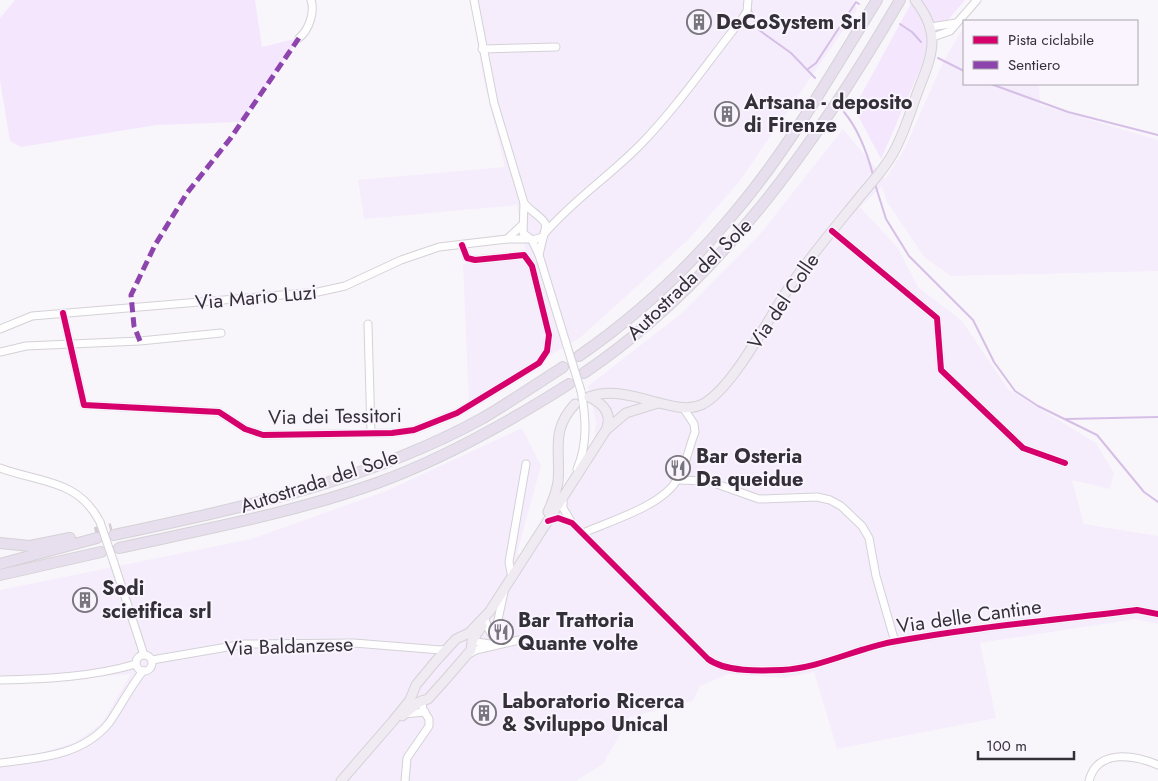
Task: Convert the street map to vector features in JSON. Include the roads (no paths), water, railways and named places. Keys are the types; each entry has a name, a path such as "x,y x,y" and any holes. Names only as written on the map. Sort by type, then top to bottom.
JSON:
{"highway":[{"name":"Autostrada del Sole","path":"579,356 645,302 694,258 732,216 815,98 877,0"},
{"name":"Autostrada del Sole","path":"584,374 656,316 742,231 801,156 830,115 900,0"},
{"name":"Autostrada del Sole","path":"113,532 173,522 288,494 383,463 482,418 564,367"},
{"name":"Autostrada del Sole","path":"119,548 282,511 378,483 486,433 569,384"},
{"path":"0,543 30,546 96,535 0,564"},
{"path":"0,575 101,552"}],"main road":[{"path":"915,0 925,14 933,37"},
{"name":"Via del Colle","path":"684,409 703,404 720,391 730,379 790,286 884,166 899,142 931,56 933,37"},
{"path":"393,721 422,700 428,699 472,648 472,641 486,616 546,523 558,499 567,490 606,430 609,421 606,410 589,397 612,393 646,398 684,409"},
{"path":"606,430 626,413 660,403"},
{"path":"546,523 558,481 559,429 566,414 575,404"},
{"path":"341,781 393,721 435,662 456,639 470,633 486,616"},
{"path":"463,635 472,641"},
{"path":"415,688 416,696 422,700"}],"street":[{"path":"300,38 306,33 310,22 311,0"},
{"path":"474,0 494,104 524,203 523,233 530,240 539,255 581,392 586,429 580,463 567,490"},
{"path":"530,240 544,235 568,209 604,180 641,144 742,19 747,11 748,0"},
{"path":"933,37 945,34 959,22 977,0"},
{"path":"931,27 951,26 959,22"},
{"path":"482,49 556,47"},
{"path":"524,203 534,216 545,221 539,255"},
{"path":"507,239 523,223 534,216"},
{"path":"832,231 937,318 941,370 1023,448 1065,462"},
{"name":"Via Mario Luzi","path":"0,328 32,316 318,292 345,286 420,252 462,244 507,239 530,240"},
{"name":"Via dei Tessitori","path":"68,344 84,405 220,412 245,429 262,435 392,433 414,430 440,422 517,378 539,363 545,356 549,335 532,266 524,256 475,260 467,258 462,244"},
{"path":"63,313 68,344"},
{"path":"368,324 371,432"},
{"path":"0,352 26,346 140,341 221,333"},
{"path":"583,533 654,501 668,491 678,480 695,432 694,424 684,409"},
{"path":"512,578 509,562 526,464"},
{"path":"0,468 70,489 88,502 100,522 144,655 152,660 151,668 143,672 108,724 90,740 55,755 0,763"},
{"path":"678,480 708,481 759,498 817,497 830,500 841,506 862,526 869,538 876,576 894,642"},
{"name":"Via delle Cantine","path":"567,490 563,508 572,523 718,667 782,670 815,664 894,642 1137,610 1158,614"},
{"path":"546,523 558,518 572,523"},
{"path":"494,638 504,590"},
{"path":"486,616 486,624 500,646"},
{"path":"463,659 476,650 520,640 525,641"},
{"path":"472,641 500,646"},
{"name":"Via Baldanzese","path":"152,660 245,644 354,644 447,649"},
{"path":"428,648 435,662"},
{"path":"136,664 138,658 144,655"},
{"path":"136,664 143,672"},
{"path":"0,680 76,676 136,664"},
{"path":"405,781 407,758 429,726 429,719 422,700"},
{"path":"403,714 425,712"},
{"path":"1089,781 1096,766 1107,758 1134,755 1158,765"}],"waterway":[{"path":"808,69 816,63 856,2 859,4"},
{"path":"750,8 759,30 791,53 815,78"},
{"path":"900,24 912,32 921,42"},
{"path":"938,58 963,70"},
{"path":"994,85 1068,112 1158,135"},
{"path":"844,112 862,142 873,175"},
{"path":"875,184 886,219 909,256 973,320 994,362 1015,391 1038,406 1097,435 1144,492 1158,502"},
{"path":"1066,419 1158,417"}],"tunnel":[{"path":"95,532 112,528"}],"place":[{"name":"DeCoSystem Srl","path":"699,22"},
{"name":"Artsana - deposito di Firenze","path":"727,114"},
{"name":"Bar Osteria Da queidue","path":"678,468"},
{"name":"Sodi scietifica srl","path":"85,600"},
{"name":"Bar Trattoria Quante volte","path":"501,632"},
{"name":"Laboratorio Ricerca & Sviluppo Unical","path":"484,713"}]}
